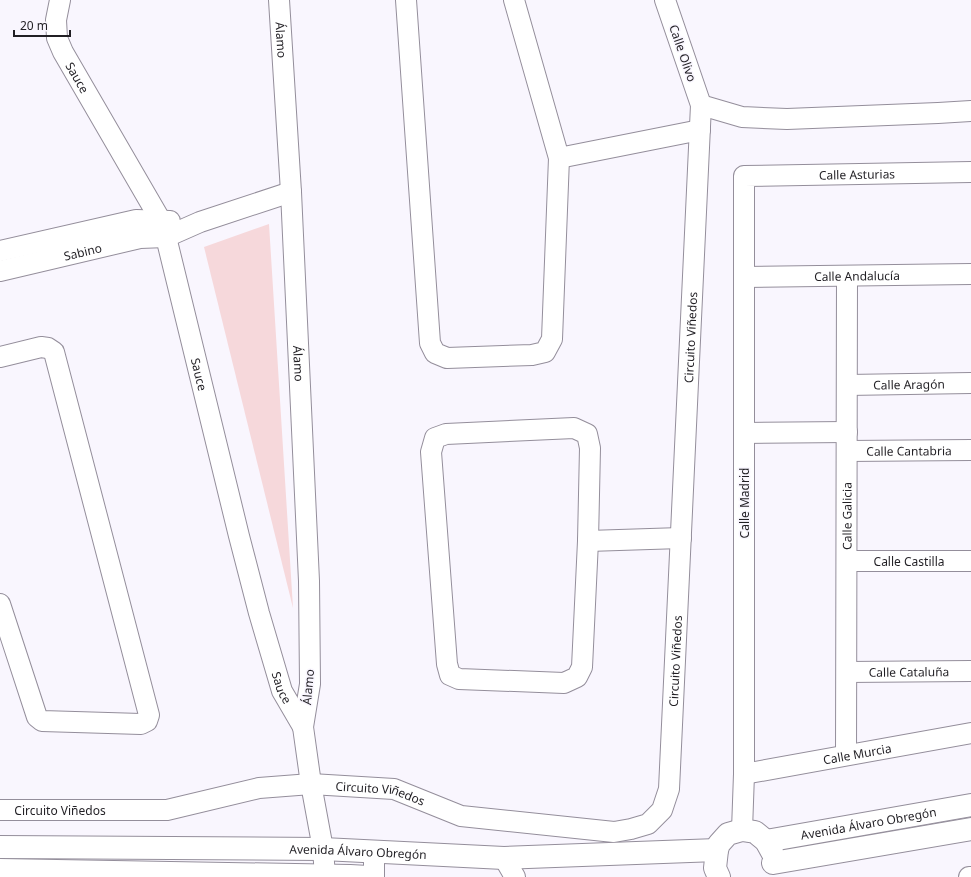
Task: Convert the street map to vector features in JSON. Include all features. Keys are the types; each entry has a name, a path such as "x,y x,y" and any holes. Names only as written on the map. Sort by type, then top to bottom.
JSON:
{"street":[{"name":"Sauce","path":"60,0 56,20 57,38 63,52 164,229 239,536 261,619 282,692 304,727"},
{"name":"Álamo","path":"279,0 291,192 309,581 310,684 304,727"},
{"path":"406,0 430,343 435,353 447,358 532,355 546,352 552,339 558,158 514,0"},
{"name":"Calle Olivo","path":"665,0 701,106"},
{"path":"701,106 742,117 787,119 971,111"},
{"name":"Circuito Viñedos","path":"0,810 167,810 259,788 311,784 394,789 461,816 614,832 648,824 662,810 669,790 701,106"},
{"path":"558,158 700,130"},
{"name":"Calle Asturias","path":"744,176 971,172"},
{"name":"Calle Madrid","path":"742,830 744,774 744,176"},
{"path":"164,229 200,222 291,192"},
{"name":"Sabino","path":"0,251 136,220 164,229"},
{"name":"Sabino","path":"0,271 140,238 164,229"},
{"name":"Calle Andalucía","path":"744,277 971,274"},
{"name":"Calle Galicia","path":"846,755 847,276"},
{"path":"0,358 41,347 48,348 54,352 149,716 148,721 141,724 42,721 38,717 0,604"},
{"name":"Calle Aragón","path":"847,385 971,383"},
{"path":"574,428 587,434 590,448 588,541 582,667 577,677 564,683 460,679 450,675 447,664 432,460 435,438 446,434 574,428"},
{"name":"Calle Cantabria","path":"744,433 847,442 971,450"},
{"path":"588,541 681,538"},
{"name":"Calle Castilla","path":"847,561 971,561"},
{"name":"Calle Cataluña","path":"847,672 971,672"},
{"path":"304,727 325,876"},
{"name":"Calle Murcia","path":"744,774 971,733"},
{"name":"Avenida Álvaro Obregón","path":"766,841 971,805"},
{"name":"Avenida Álvaro Obregón","path":"771,870 971,829"},
{"path":"719,877 715,868 716,850 728,834 742,830 755,832 766,841 772,851 771,870"},
{"name":"Avenida Álvaro Obregón","path":"0,847 322,849 504,858 716,850"},
{"path":"350,850 356,877"},
{"path":"374,851 374,877"},
{"path":"504,858 515,877"},
{"name":"Avenida Álvaro Obregón","path":"0,870 356,877"}],"shaded area":[{"path":"269,224 293,608 204,247"}]}
